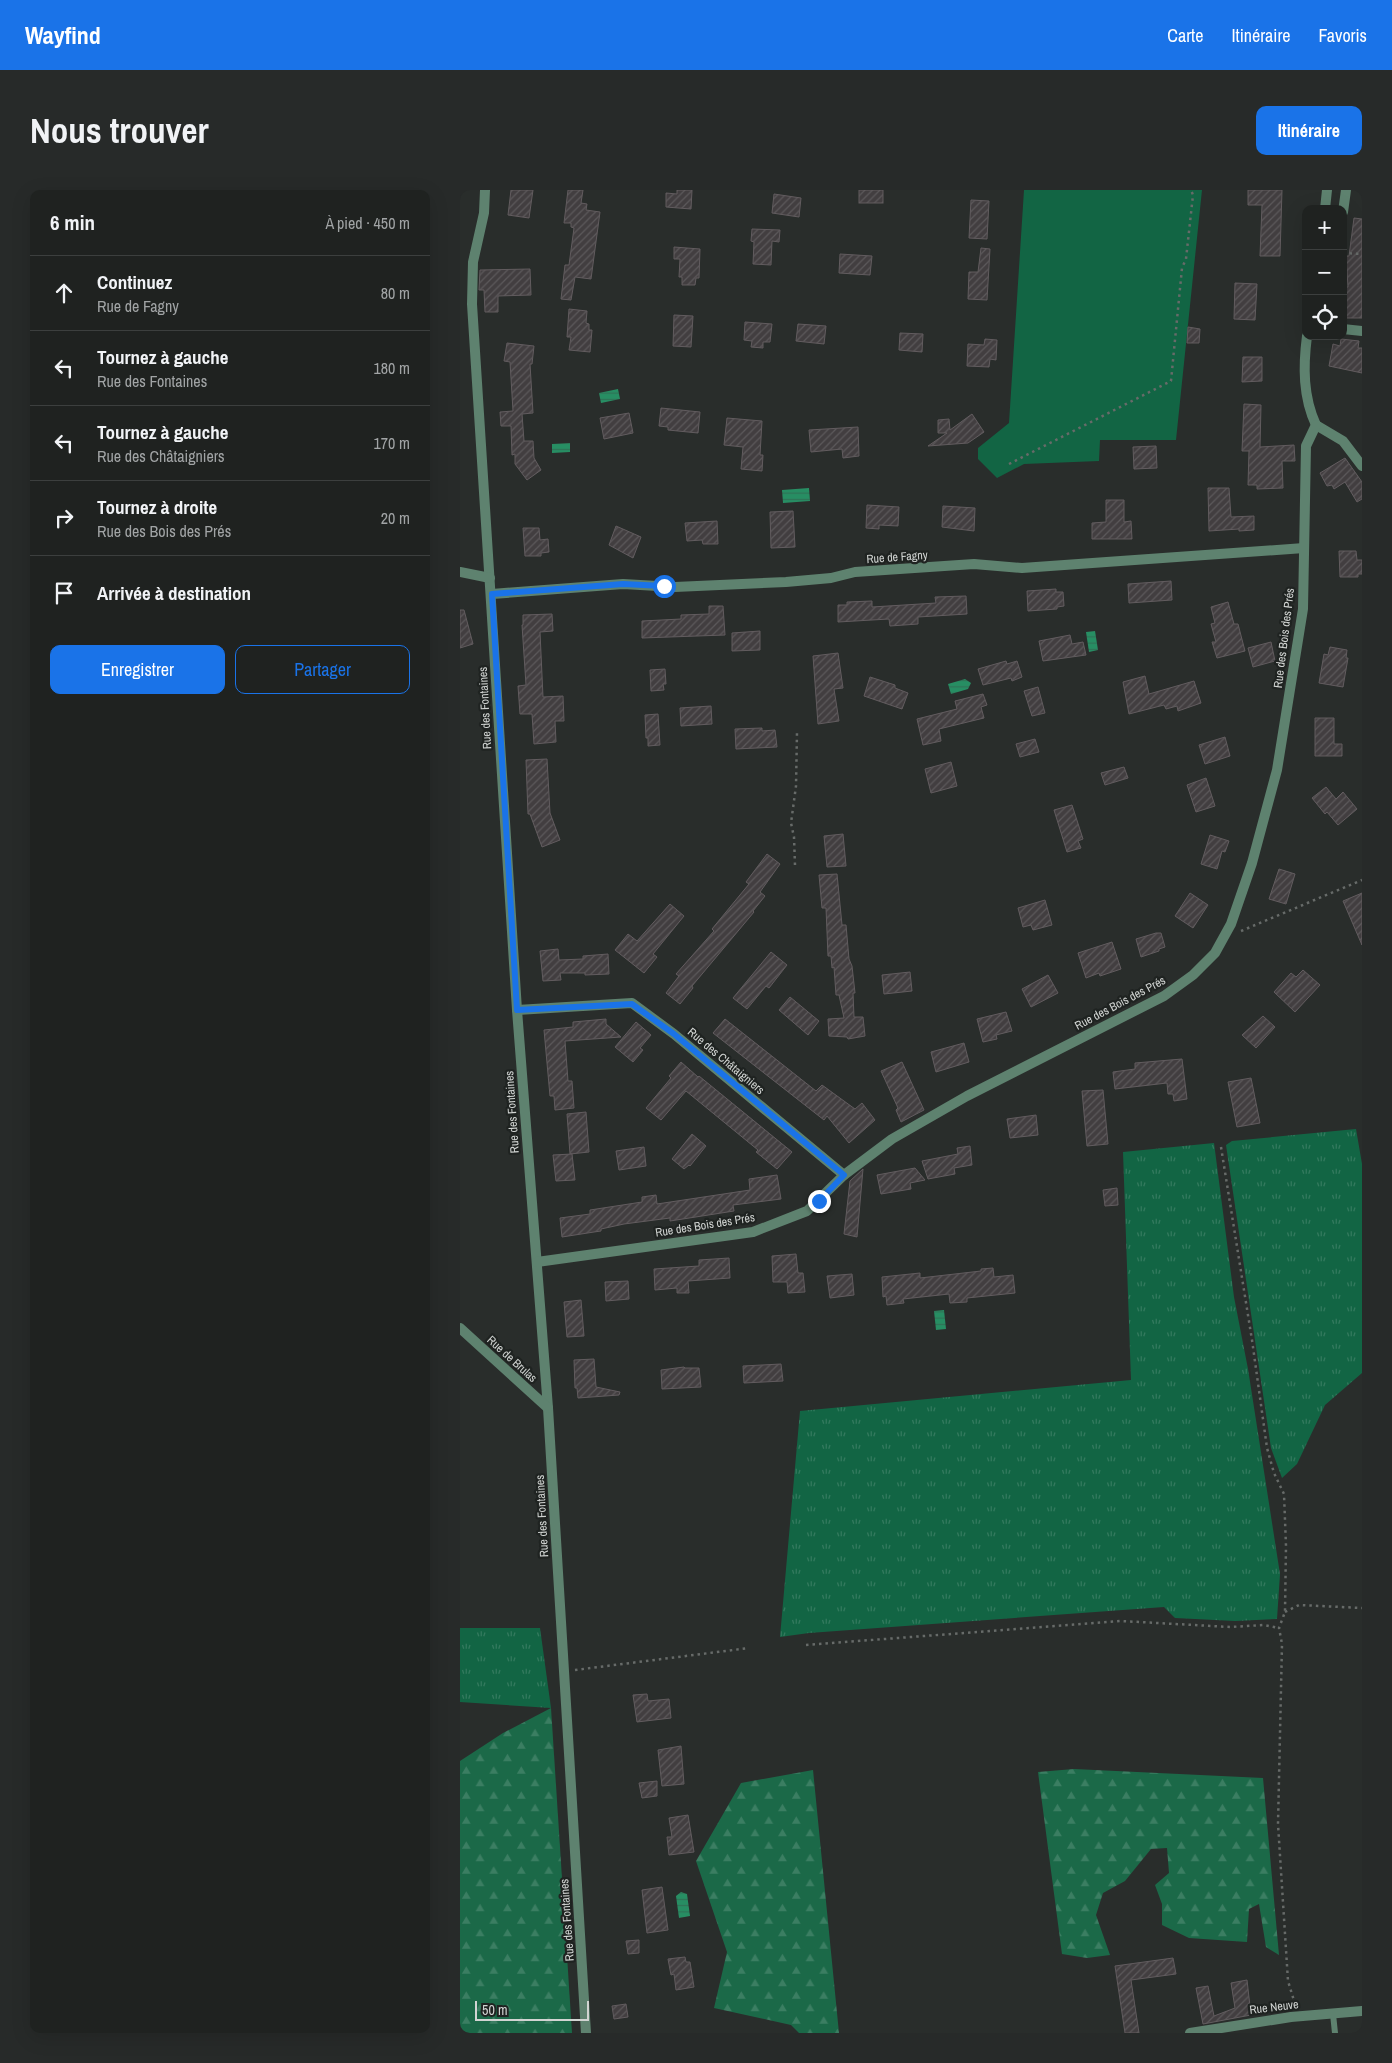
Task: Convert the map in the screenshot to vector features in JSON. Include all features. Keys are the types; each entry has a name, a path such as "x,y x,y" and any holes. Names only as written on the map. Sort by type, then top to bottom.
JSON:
{"street":[{"name":"Rue des Fontaines","path":"485,190 484,213 472,262 472,304 492,594 517,1010 548,1408 586,2033"},
{"path":"1325,205 1327,190"},
{"path":"1344,205 1346,190"},
{"path":"1347,329 1362,331"},
{"path":"1307,340 1305,391 1309,409 1316,425 1343,441 1362,466"},
{"name":"Rue des Bois des Prés","path":"537,1262 753,1232 807,1211 844,1175 892,1139 967,1096 1164,996 1194,975 1215,953 1231,924 1252,863 1278,770 1302,609 1306,446 1316,425"},
{"name":"Rue de Fagny","path":"492,594 623,584 675,587 786,582 831,578 855,572 974,564 1022,568 1304,548"},
{"path":"460,572 490,578"},
{"name":"Rue des Châtaigniers","path":"517,1010 632,1004 674,1034 844,1175"},
{"name":"Rue de Brulas","path":"460,1328 548,1408"},
{"name":"Rue Neuve","path":"1190,2033 1214,2028 1362,2011"}],"lane":[{"path":"1333,2014 1335,2033"}],"path":[{"path":"1010,464 1171,381 1182,268 1186,259 1193,195 1191,190"},
{"path":"1347,253 1362,254"},
{"path":"794,864 794,837 791,822 796,786 797,732"},
{"path":"1223,938 1362,880"},
{"path":"1221,1148 1252,1340 1267,1448 1274,1473 1284,1494 1286,1546 1285,1612 1279,1628 1282,1644 1278,1824 1288,1981 1300,2017"},
{"path":"1285,1612 1299,1605 1362,1608"},
{"path":"806,1645 1121,1621 1230,1627 1264,1625 1279,1628"},
{"path":"564,1671 749,1648"}],"green space":[{"path":"1024,190 1202,190 1176,440 1100,440 1099,461 1024,464 997,478 978,459 978,448 1009,423"},
{"path":"1356,1129 1362,1164 1362,1373 1325,1405 1297,1464 1282,1478 1271,1448 1226,1145 1232,1141"},
{"path":"1214,1143 1234,1297 1248,1369 1280,1574 1277,1619 1235,1621 1175,1618 1164,1607 809,1633 780,1637 800,1411 1131,1380 1123,1152"},
{"path":"460,1628 540,1628 551,1708 460,1702"},
{"path":"551,1708 572,2033 460,2033 460,1761 503,1733"},
{"path":"1074,1769 1263,1778 1279,1955 1266,1947 1259,1904 1249,1909 1247,1942 1189,1938 1162,1925 1162,1904 1155,1885 1169,1873 1167,1848 1151,1849 1125,1881 1103,1893 1096,1915 1110,1955 1087,1958 1062,1954 1038,1772"},
{"path":"813,1770 839,2033 799,2033 791,2025 714,2008 727,1952 696,1861 741,1783"}],"shaded area":[{"path":"618,389 620,399 601,403 599,393"},
{"path":"570,443 570,452 552,453 552,444"},
{"path":"809,488 810,501 783,503 782,490"},
{"path":"1095,631 1098,650 1089,652 1086,632"},
{"path":"965,679 971,683 968,689 951,694 948,684"},
{"path":"944,1310 946,1329 936,1330 934,1311"},
{"path":"681,1892 687,1894 690,1916 679,1918 676,1896"}],"building":[{"path":"511,190 533,190 529,218 508,215"},
{"path":"568,190 583,190 581,203 587,204 586,210 600,212 591,279 575,277 571,300 561,299 565,265 569,265 574,228 571,227 571,223 564,223"},
{"path":"677,190 692,190 691,209 666,207 666,193 677,194"},
{"path":"859,190 883,190 883,203 859,203"},
{"path":"1248,190 1282,190 1280,256 1260,256 1262,205 1248,205"},
{"path":"774,194 801,198 799,217 772,213"},
{"path":"971,200 989,201 987,239 969,238"},
{"path":"1354,218 1362,219 1362,318 1347,318 1347,256 1349,256"},
{"path":"752,229 780,230 779,242 772,241 771,265 753,264 754,242 751,241"},
{"path":"674,247 700,249 699,278 696,278 695,285 682,285 682,277 679,277 680,259 674,259"},
{"path":"981,248 990,249 987,300 968,299 969,272 978,272"},
{"path":"840,254 872,256 870,275 839,273"},
{"path":"530,269 531,295 498,296 498,312 485,312 484,290 479,290 480,270"},
{"path":"1235,283 1257,284 1255,320 1234,319"},
{"path":"569,309 587,311 586,323 589,324 589,330 592,330 590,352 569,350 571,337 567,337"},
{"path":"674,315 693,316 691,347 673,346"},
{"path":"745,322 772,324 770,342 763,342 763,348 751,347 752,341 744,340"},
{"path":"798,324 826,326 824,344 796,341"},
{"path":"1188,327 1200,329 1199,343 1187,343"},
{"path":"900,333 923,334 922,352 899,350"},
{"path":"985,339 997,340 996,360 990,359 989,367 967,366 968,344 984,345"},
{"path":"1341,340 1359,341 1358,348 1362,348 1362,373 1329,366 1333,344 1340,346"},
{"path":"507,343 534,346 532,364 530,364 533,413 522,414 524,441 533,441 534,458 541,470 527,480 515,464 515,454 512,455 511,426 501,426 500,412 513,411 510,362 504,361"},
{"path":"1243,357 1262,357 1262,381 1242,382"},
{"path":"1244,404 1261,405 1260,447 1294,445 1295,461 1282,461 1283,488 1257,489 1257,485 1248,485 1249,451 1242,451"},
{"path":"661,408 700,412 698,433 668,430 668,427 659,426"},
{"path":"629,413 633,433 604,439 600,418"},
{"path":"972,414 984,432 968,443 928,446 947,433 938,433 938,420 949,419 950,430"},
{"path":"727,418 762,421 760,455 763,455 762,471 741,469 743,447 724,445"},
{"path":"858,427 859,456 843,458 842,449 811,452 809,430"},
{"path":"1156,446 1157,468 1134,469 1133,447"},
{"path":"1345,458 1362,482 1362,499 1357,502 1345,482 1334,489 1332,485 1327,486 1320,473"},
{"path":"1208,488 1229,488 1231,517 1254,516 1254,530 1209,531"},
{"path":"1106,500 1124,500 1124,522 1131,521 1132,539 1092,539 1092,523 1106,522"},
{"path":"867,505 899,507 898,526 879,525 879,529 866,528"},
{"path":"943,506 975,508 974,531 942,527"},
{"path":"793,511 795,547 771,548 770,512"},
{"path":"717,521 718,544 703,544 702,540 687,541 685,523"},
{"path":"616,526 641,537 633,558 609,545"},
{"path":"523,528 539,528 540,540 548,539 549,552 541,553 541,556 525,556"},
{"path":"1339,551 1356,551 1357,560 1362,560 1362,574 1358,574 1358,577 1340,577"},
{"path":"1171,581 1172,600 1129,603 1128,584"},
{"path":"1056,589 1056,592 1063,592 1064,606 1057,607 1057,609 1028,611 1027,591"},
{"path":"966,596 967,614 918,617 918,624 890,626 889,619 838,622 838,605 847,605 847,602 872,601 872,607 936,603 935,597"},
{"path":"1228,602 1234,624 1238,624 1245,651 1217,658 1212,642 1216,642 1211,624 1215,623 1211,607"},
{"path":"709,606 723,606 725,635 642,638 642,621 681,619 681,615 709,614"},
{"path":"460,610 464,610 473,644 460,648"},
{"path":"552,614 553,631 540,632 543,697 563,696 564,721 555,721 556,742 534,744 532,714 520,714 518,686 526,685 523,615"},
{"path":"760,631 760,650 732,651 732,633"},
{"path":"1070,635 1072,644 1083,642 1086,655 1043,661 1039,641"},
{"path":"1271,642 1275,661 1253,667 1248,648"},
{"path":"1330,647 1347,650 1346,658 1348,658 1343,687 1319,683 1324,654 1328,655"},
{"path":"838,653 843,688 834,689 839,721 818,724 813,656"},
{"path":"1006,661 1007,664 1017,661 1022,677 1012,681 1011,678 983,685 978,669"},
{"path":"665,669 666,684 663,684 664,690 651,691 650,670"},
{"path":"1145,676 1149,694 1194,681 1201,703 1178,711 1177,706 1166,709 1164,705 1129,714 1123,682"},
{"path":"870,677 895,685 895,688 908,693 902,709 864,696"},
{"path":"1038,687 1045,713 1032,716 1024,691"},
{"path":"983,694 987,705 981,707 984,718 939,729 941,741 923,745 917,719 957,709 955,701"},
{"path":"711,706 712,724 681,726 680,708"},
{"path":"658,714 660,745 648,746 645,715"},
{"path":"1315,718 1334,718 1334,744 1342,744 1342,756 1315,756"},
{"path":"762,728 762,731 775,730 777,747 736,749 735,729"},
{"path":"1225,737 1230,756 1205,764 1199,745"},
{"path":"1035,739 1039,752 1020,757 1016,744"},
{"path":"547,759 550,813 560,840 542,847 530,814 528,814 526,760"},
{"path":"951,762 957,786 931,793 925,769"},
{"path":"1124,767 1128,778 1105,785 1101,773"},
{"path":"1206,778 1215,806 1196,812 1187,785"},
{"path":"1326,787 1336,799 1343,792 1357,809 1338,825 1327,812 1325,814 1312,798"},
{"path":"1072,805 1083,839 1078,841 1081,848 1067,852 1054,810"},
{"path":"843,834 846,866 827,867 824,836"},
{"path":"1210,835 1229,841 1225,852 1222,851 1217,869 1201,864"},
{"path":"767,854 780,864 760,892 765,896 754,912 692,986 693,988 680,1004 666,993 679,976 676,974 714,931 712,929 749,884 746,882"},
{"path":"1279,869 1295,874 1286,904 1269,899"},
{"path":"837,874 842,925 846,925 849,959 852,966 855,993 853,993 854,1017 863,1017 865,1036 848,1039 847,1037 829,1036 828,1019 844,1018 839,995 836,995 834,967 832,968 831,956 828,956 826,908 822,908 819,875"},
{"path":"1190,893 1208,905 1193,928 1175,916"},
{"path":"1362,893 1362,945 1343,901"},
{"path":"1045,900 1052,925 1033,930 1031,925 1023,927 1018,908"},
{"path":"670,904 684,916 653,954 657,957 644,973 615,950 628,934 637,941"},
{"path":"1161,933 1165,947 1141,957 1136,939"},
{"path":"1112,942 1121,969 1100,976 1099,973 1086,978 1078,953"},
{"path":"558,949 559,960 583,959 583,956 608,954 609,974 560,973 561,980 543,981 540,951"},
{"path":"771,952 787,965 769,988 766,986 747,1009 733,998"},
{"path":"1303,970 1320,985 1295,1012 1274,992 1291,973 1296,977"},
{"path":"910,972 912,991 884,994 882,975"},
{"path":"1048,975 1058,993 1031,1007 1022,989"},
{"path":"790,997 819,1021 808,1035 779,1010"},
{"path":"1006,1012 1012,1031 996,1035 997,1039 983,1042 977,1019"},
{"path":"1263,1016 1275,1027 1256,1048 1242,1035"},
{"path":"606,1019 606,1024 621,1037 565,1041 568,1081 572,1081 574,1108 555,1110 554,1096 550,1096 544,1030 573,1027 573,1022"},
{"path":"725,1019 816,1091 822,1085 855,1109 862,1103 875,1120 849,1143 827,1116 824,1120 713,1033"},
{"path":"636,1022 651,1035 640,1048 643,1050 633,1062 615,1047"},
{"path":"964,1043 969,1062 936,1072 931,1052"},
{"path":"1182,1059 1187,1099 1174,1101 1173,1094 1168,1094 1167,1083 1115,1089 1113,1072 1135,1069 1135,1063"},
{"path":"681,1062 792,1152 777,1169 756,1152 758,1150 686,1091 661,1120 646,1108 671,1078 669,1076"},
{"path":"902,1062 924,1110 901,1122 896,1110 898,1108 881,1071"},
{"path":"1251,1078 1260,1123 1237,1127 1228,1082"},
{"path":"1103,1090 1108,1144 1087,1146 1082,1091"},
{"path":"586,1112 589,1152 570,1154 567,1114"},
{"path":"1036,1115 1038,1135 1010,1138 1007,1119"},
{"path":"692,1134 706,1146 690,1166 684,1169 672,1159"},
{"path":"970,1146 972,1165 954,1168 955,1174 928,1179 922,1161 958,1154 957,1148"},
{"path":"644,1147 646,1166 619,1170 616,1151"},
{"path":"572,1154 575,1180 556,1181 553,1155"},
{"path":"915,1168 925,1180 910,1183 911,1189 881,1194 877,1175"},
{"path":"863,1169 857,1237 844,1234 850,1181"},
{"path":"777,1175 781,1199 733,1205 734,1211 670,1221 670,1218 624,1224 601,1229 601,1231 562,1237 560,1218 590,1214 590,1210 642,1202 642,1197 656,1195 657,1204 750,1190 749,1179"},
{"path":"1117,1188 1118,1205 1105,1206 1103,1190"},
{"path":"796,1254 798,1273 803,1273 805,1292 788,1293 787,1282 773,1282 772,1256"},
{"path":"729,1258 730,1278 688,1281 689,1293 677,1293 677,1288 655,1290 654,1269 699,1266 699,1260"},
{"path":"993,1268 994,1277 1013,1275 1015,1293 967,1298 967,1302 950,1303 949,1294 903,1299 904,1303 887,1305 886,1296 883,1297 882,1277 920,1273 920,1278"},
{"path":"852,1274 854,1295 830,1298 827,1276"},
{"path":"628,1281 629,1299 606,1301 605,1282"},
{"path":"581,1300 584,1336 567,1337 564,1302"},
{"path":"594,1359 596,1387 620,1392 619,1395 578,1398 577,1388 575,1388 574,1360"},
{"path":"781,1364 783,1381 744,1383 743,1366"},
{"path":"684,1367 699,1368 701,1387 662,1389 661,1370"},
{"path":"647,1694 648,1701 669,1699 671,1718 637,1722 633,1695"},
{"path":"681,1746 684,1784 662,1786 658,1750"},
{"path":"657,1781 657,1796 642,1798 639,1783"},
{"path":"688,1815 694,1852 669,1855 667,1837 672,1837 669,1818"},
{"path":"662,1887 668,1930 647,1933 642,1890"},
{"path":"639,1940 639,1953 628,1954 626,1941"},
{"path":"685,1957 686,1962 690,1962 694,1987 676,1990 674,1974 671,1975 668,1959"},
{"path":"1173,1958 1176,1974 1131,1980 1139,2033 1125,2033 1115,1966"},
{"path":"1247,1980 1251,2015 1203,2024 1196,1988 1208,1986 1214,2016 1235,2008 1231,1983"},
{"path":"626,2004 628,2017 614,2019 612,2006"}],"route":[{"path":"664,586 623,584 492,594 503,803 517,1010 632,1004 674,1034 844,1175 819,1201"}]}
